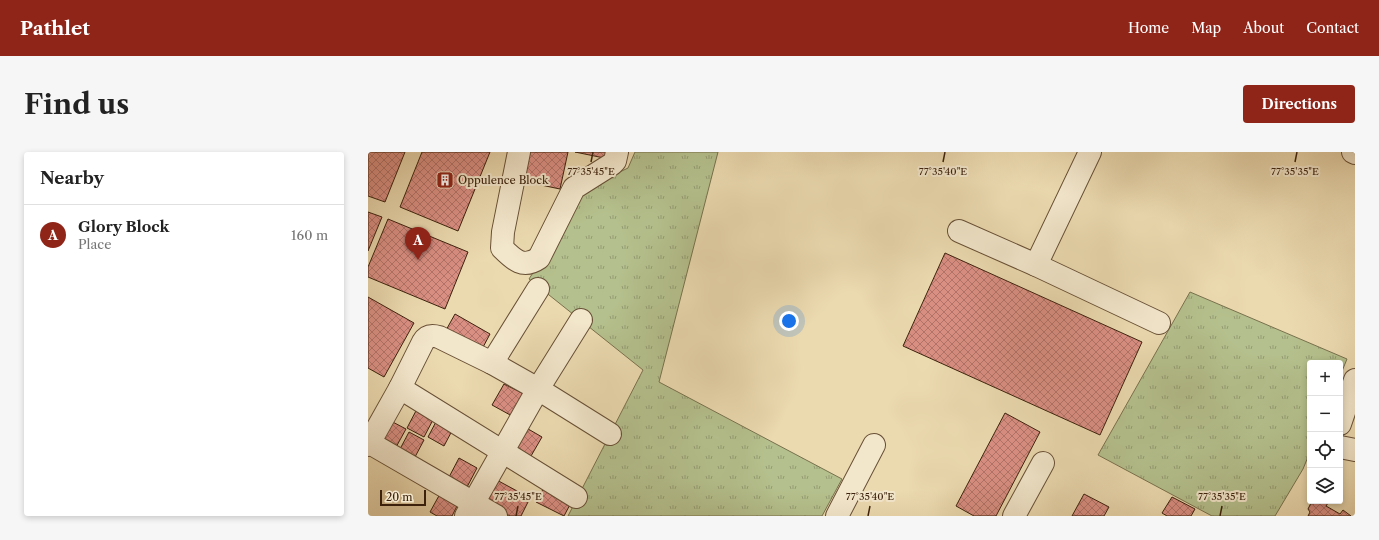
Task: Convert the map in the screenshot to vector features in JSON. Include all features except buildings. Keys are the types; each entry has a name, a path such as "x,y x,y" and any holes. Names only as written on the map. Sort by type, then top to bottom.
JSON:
{"street":[{"path":"519,152 503,232 502,248 511,257 522,263 531,263 539,258 574,188 612,164 615,161 617,152"},
{"path":"1036,265 1090,152"},
{"path":"959,231 1036,265 1159,323"},
{"path":"492,363 538,289"},
{"path":"469,510 538,390 581,320"},
{"path":"496,516 469,510 368,444 426,338 430,336 439,338 492,363 610,434"},
{"path":"1343,415 1355,380"},
{"path":"400,388 576,497"},
{"path":"837,516 874,445"},
{"path":"1343,448 1355,450"},
{"path":"1014,516 1043,463"}],"green space":[{"path":"635,152 718,152 659,382 842,479 822,516 568,516 643,370 529,279 587,188 628,168"},
{"path":"1190,292 1347,359 1343,369 1343,360 1307,360 1307,459 1303,469 1275,516 1212,516 1098,455"}],"place":[{"name":"Oppulence Block","path":"445,180"},
{"name":"Glory Block","path":"418,260"}]}
